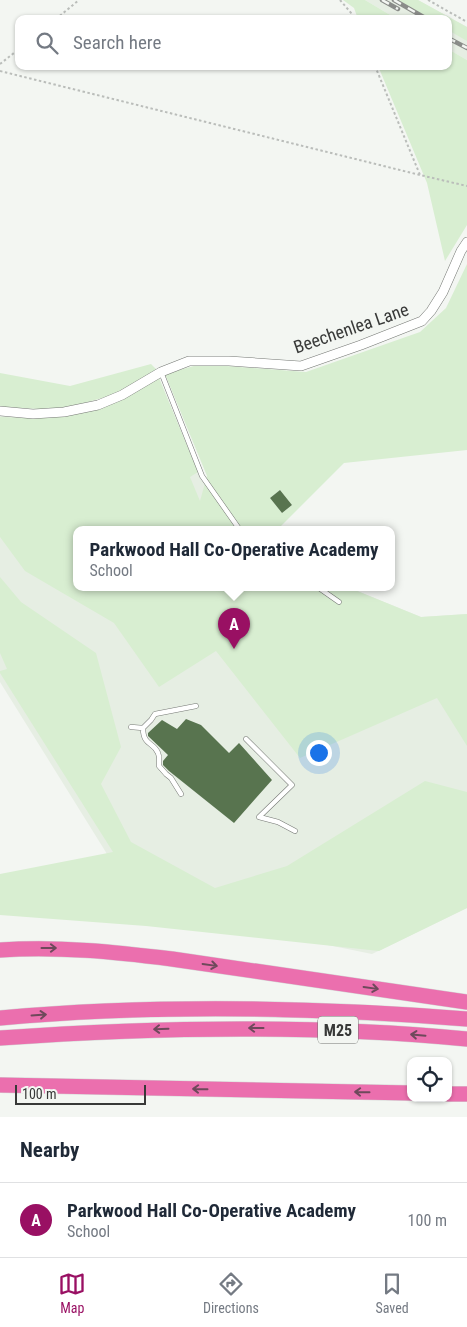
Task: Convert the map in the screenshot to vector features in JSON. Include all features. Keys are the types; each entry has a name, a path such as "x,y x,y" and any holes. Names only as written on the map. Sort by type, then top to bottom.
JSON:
{"highway":[{"path":"0,950 50,948 120,953 467,1002"},
{"name":"M25","path":"0,1018 138,1010 245,1008 467,1019"},
{"name":"M25","path":"0,1038 74,1033 219,1028 339,1030 467,1039"},
{"path":"0,1086 407,1093"},
{"path":"452,1094 467,1094"}],"street":[{"name":"Beechenlea Lane","path":"0,411 34,414 64,412 98,405 122,395 161,372 189,361 229,360 301,366 362,345 422,321 443,292 461,251 467,242"}],"lane":[{"path":"161,372 202,476 237,526"},
{"path":"323,591 339,602"},
{"path":"131,727 143,728 155,714 196,706"},
{"path":"143,728 144,738 157,750 159,766 171,778 181,794"},
{"path":"246,739 292,785 258,817 278,822 296,831"}],"path":[{"path":"61,15 79,0"},
{"path":"340,0 352,15"},
{"path":"428,0 467,22"},
{"path":"0,64 15,52"},
{"path":"378,70 420,175"},
{"path":"0,71 467,186"}],"shaded area":[{"path":"365,0 418,0 445,15 390,15"},
{"path":"452,19 467,27 467,60 452,51"},
{"path":"159,378 200,478 247,526 73,526 73,591 357,591 421,617 467,614 467,908 372,954 140,907 0,682 0,413 64,414"}],"green space":[{"path":"343,0 365,0 390,15 357,15 354,8"},
{"path":"395,0 418,0 445,15 421,15"},
{"path":"452,19 467,27 467,41 452,32"},
{"path":"452,51 467,60 467,225 445,261 427,183 380,70 452,70"},
{"path":"467,264 467,450 344,463 281,526 73,526 73,591 357,591 421,617 467,614 467,746 437,698 300,758 216,651 159,687 114,623 25,571 0,537 0,417 34,418 100,407 159,378 198,472 190,477 200,501 207,476 165,374 201,364 306,372 420,332 446,308","holes":["280,490 292,505 282,513 270,498"]},
{"path":"151,364 157,370 116,394 60,410 0,407 0,373 70,386"},
{"path":"0,577 21,602 96,653 121,747 101,784 131,842 215,888 287,866 425,781 467,792 467,908 379,951 146,926 0,915 0,874 113,852 0,673 0,671 7,669 0,653"}],"building":[{"path":"280,490 292,505 282,513 270,498"},
{"path":"186,719 201,725 229,753 239,743 272,780 234,823 163,765 163,761 168,755 148,736 148,733 162,720 177,729"}],"railway":[{"path":"382,0 398,9"},
{"path":"394,0 420,15"},
{"path":"452,40 467,48"}],"place":[{"name":"Parkwood Hall Co-Operative Academy","path":"234,649"}]}
